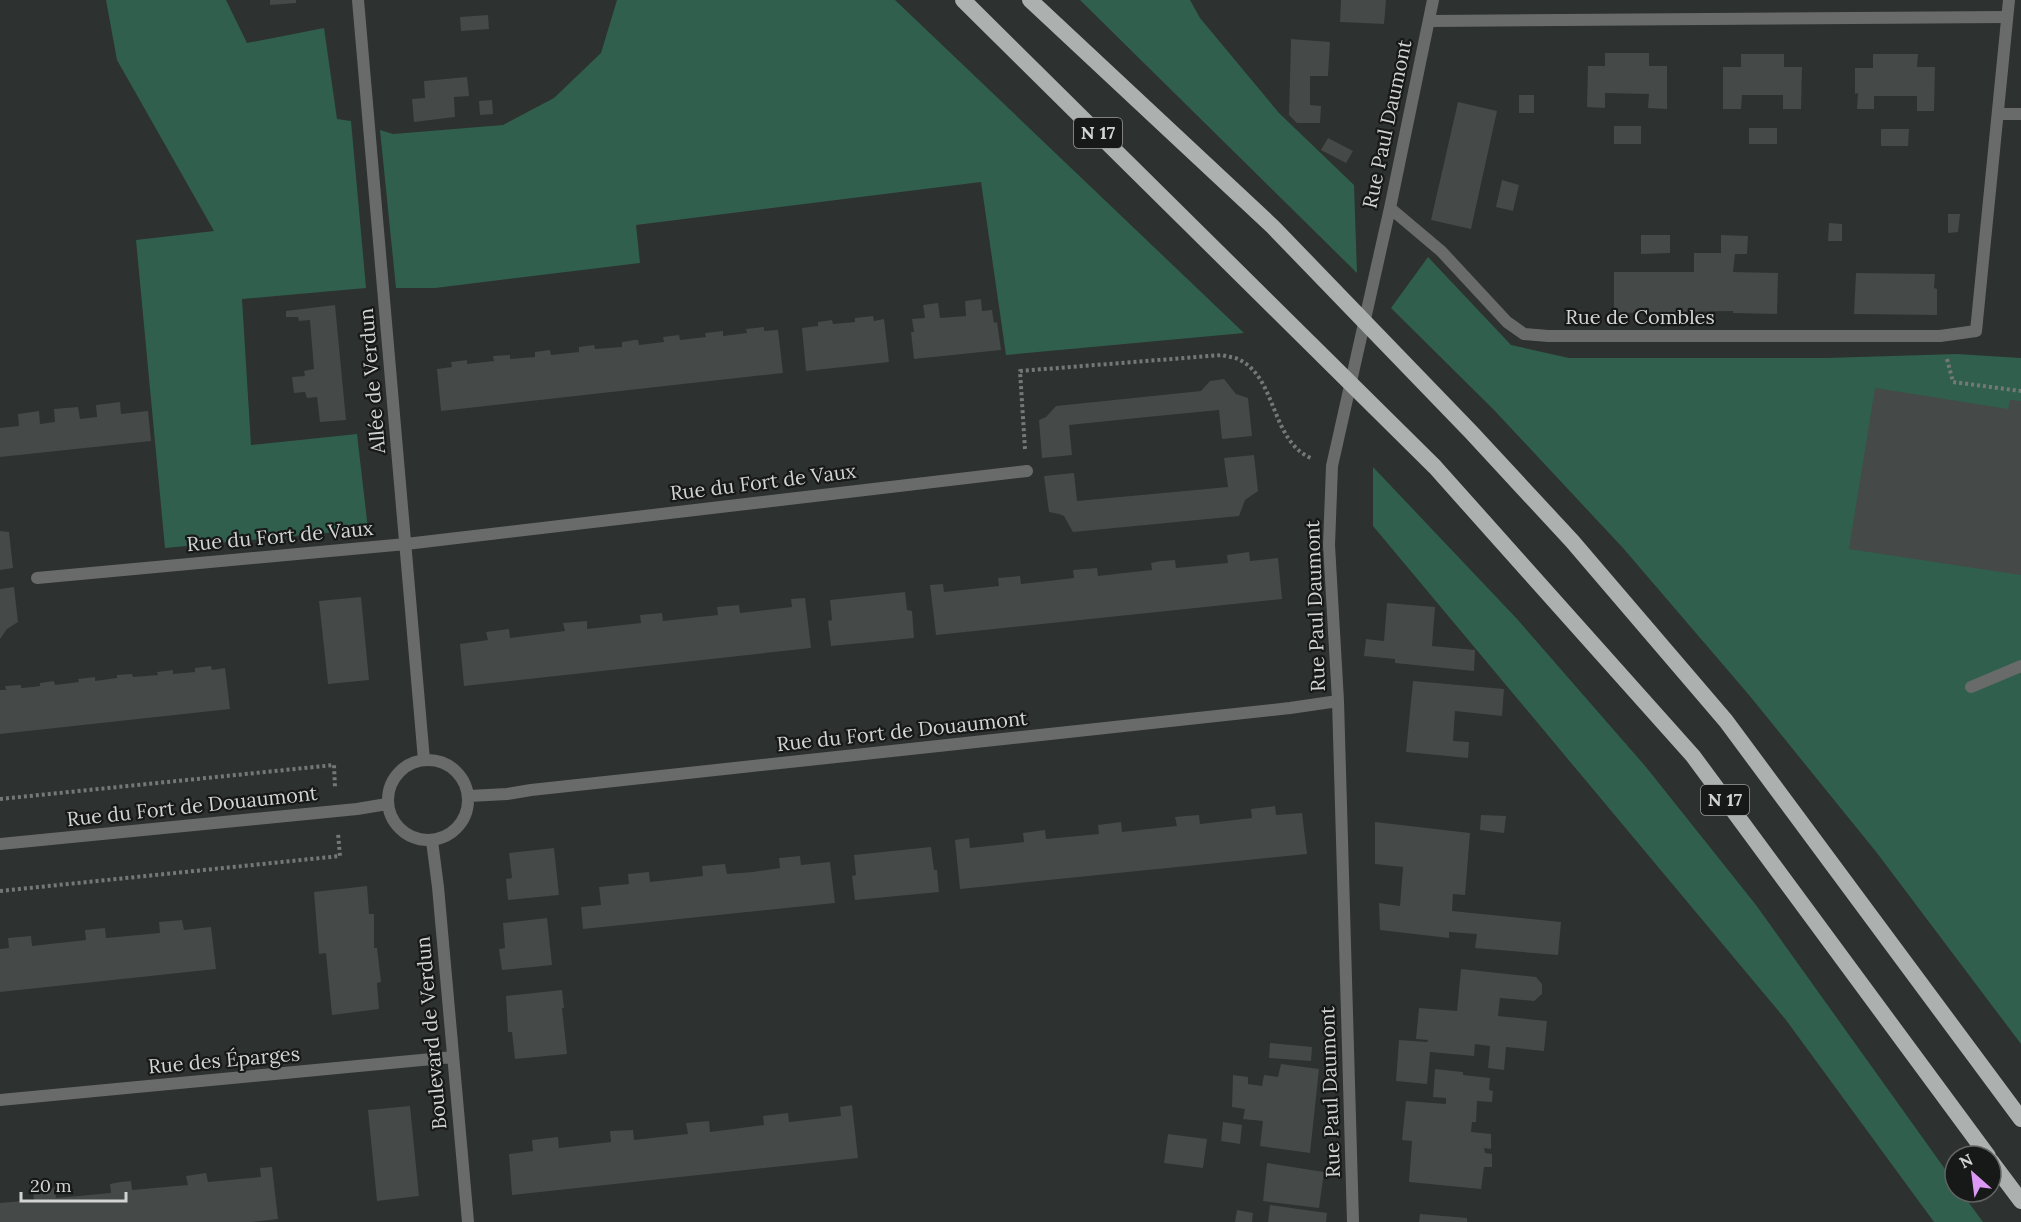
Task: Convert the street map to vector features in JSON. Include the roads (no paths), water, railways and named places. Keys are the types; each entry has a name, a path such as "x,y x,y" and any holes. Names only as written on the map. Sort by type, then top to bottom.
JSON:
{"highway":[{"name":"N 17","path":"963,0 1436,467 1693,756 1979,1144"},
{"name":"N 17","path":"1030,0 1273,227 1471,432 1572,541 1726,721 2021,1119"},
{"path":"2003,1177 2021,1201"}],"street":[{"name":"Allée de Verdun","path":"358,0 424,759"},
{"name":"Rue Paul Daumont","path":"1353,1222 1338,701 1329,545 1332,466 1390,208 1433,0"},
{"path":"2009,0 1998,114 2021,114"},
{"path":"1429,21 2007,17"},
{"name":"Rue de Combles","path":"1390,208 1441,251 1506,322 1524,333 1548,336 1940,336 1976,331 1998,114"},
{"name":"Rue du Fort de Vaux","path":"37,578 406,544 1027,471"},
{"path":"1971,687 2021,666"},
{"name":"Rue du Fort de Douaumont","path":"469,796 507,794 1056,734 1338,701"},
{"path":"424,759 440,761 454,769 464,781 469,796 468,812 460,826 447,836 432,841 416,840 402,832 392,819 387,804 389,788 396,774 409,764 424,759"},
{"name":"Rue du Fort de Douaumont","path":"0,844 337,811 387,804"},
{"name":"Boulevard de Verdun","path":"432,841 468,1222"},
{"name":"Rue des Éparges","path":"0,1100 453,1057"}]}
